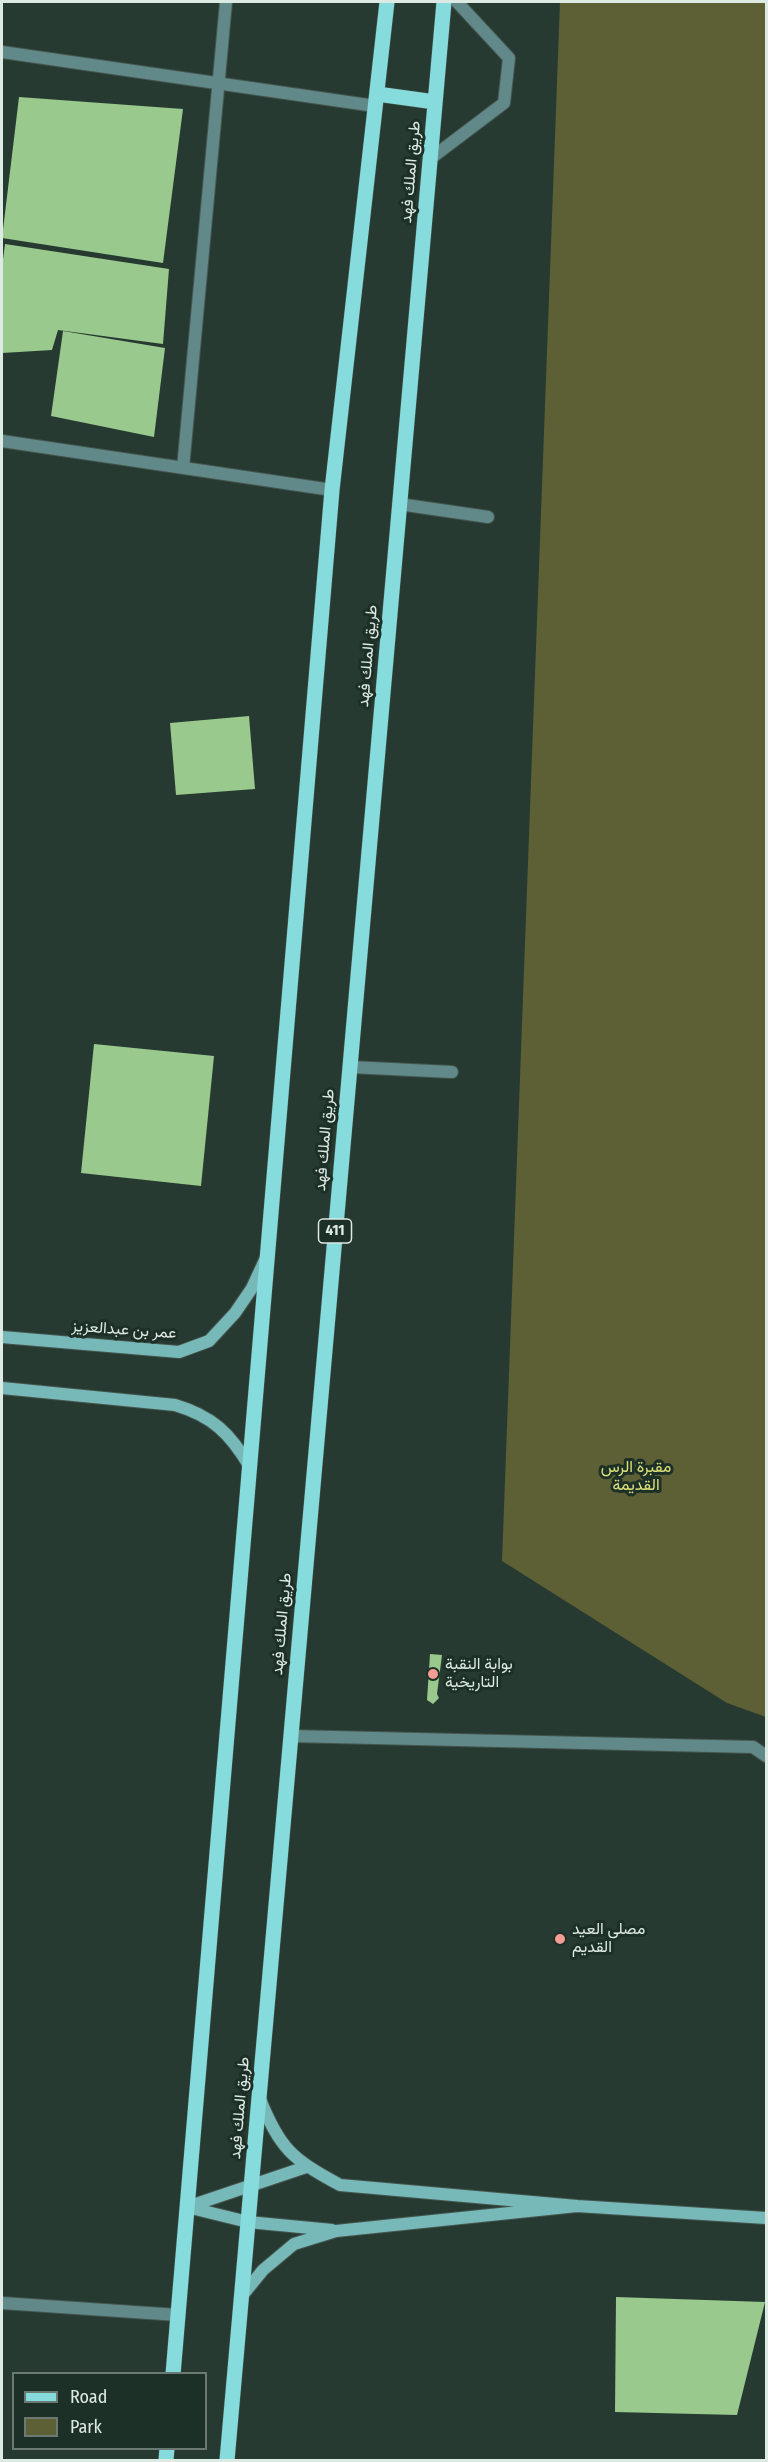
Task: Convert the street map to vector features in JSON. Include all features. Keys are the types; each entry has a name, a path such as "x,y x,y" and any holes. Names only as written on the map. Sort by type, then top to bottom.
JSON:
{"main road":[{"path":"173,2372 332,490 387,2"},
{"name":"طريق الملك فهد","path":"227,2460 444,2"},
{"path":"376,100 435,102"}],"street":[{"path":"183,468 226,2"},
{"path":"430,159 504,103 509,58 457,2"},
{"path":"2,52 217,83 376,100"},
{"path":"2,441 332,490"},
{"path":"399,504 488,517"},
{"path":"350,1067 452,1071"},
{"name":"عمر بن عبدالعزيز","path":"2,1337 179,1352 209,1341 235,1313 252,1288 268,1254"},
{"path":"2,1388 175,1405 198,1412 234,1441 250,1467"},
{"path":"290,1736 753,1747 766,1756"},
{"path":"259,2096 284,2148 306,2167 340,2185 577,2206 766,2218"},
{"path":"187,2206 251,2183 306,2167"},
{"path":"187,2206 248,2222 336,2231"},
{"path":"241,2297 263,2270 294,2244 336,2231 577,2206"},
{"path":"2,2303 178,2316"}],"green space":[{"name":"مقبرة الرس القديمة","path":"560,2 766,2 766,1717 727,1703 502,1561"}],"building":[{"path":"19,97 183,109 163,263 2,238"},
{"path":"5,244 169,269 163,344 58,330 52,350 2,353 2,267"},
{"path":"63,331 165,348 154,437 51,416"},
{"path":"249,716 255,789 176,795 170,723"},
{"path":"94,1044 214,1056 201,1186 81,1173"},
{"path":"430,1654 442,1655 437,1694 439,1698 433,1704 427,1700"},
{"path":"616,2297 765,2302 737,2415 615,2412"}],"place":[{"name":"بوابة النقبة التاريخية","path":"433,1674"},
{"name":"مصلى العيد القديم","path":"560,1939"}]}
